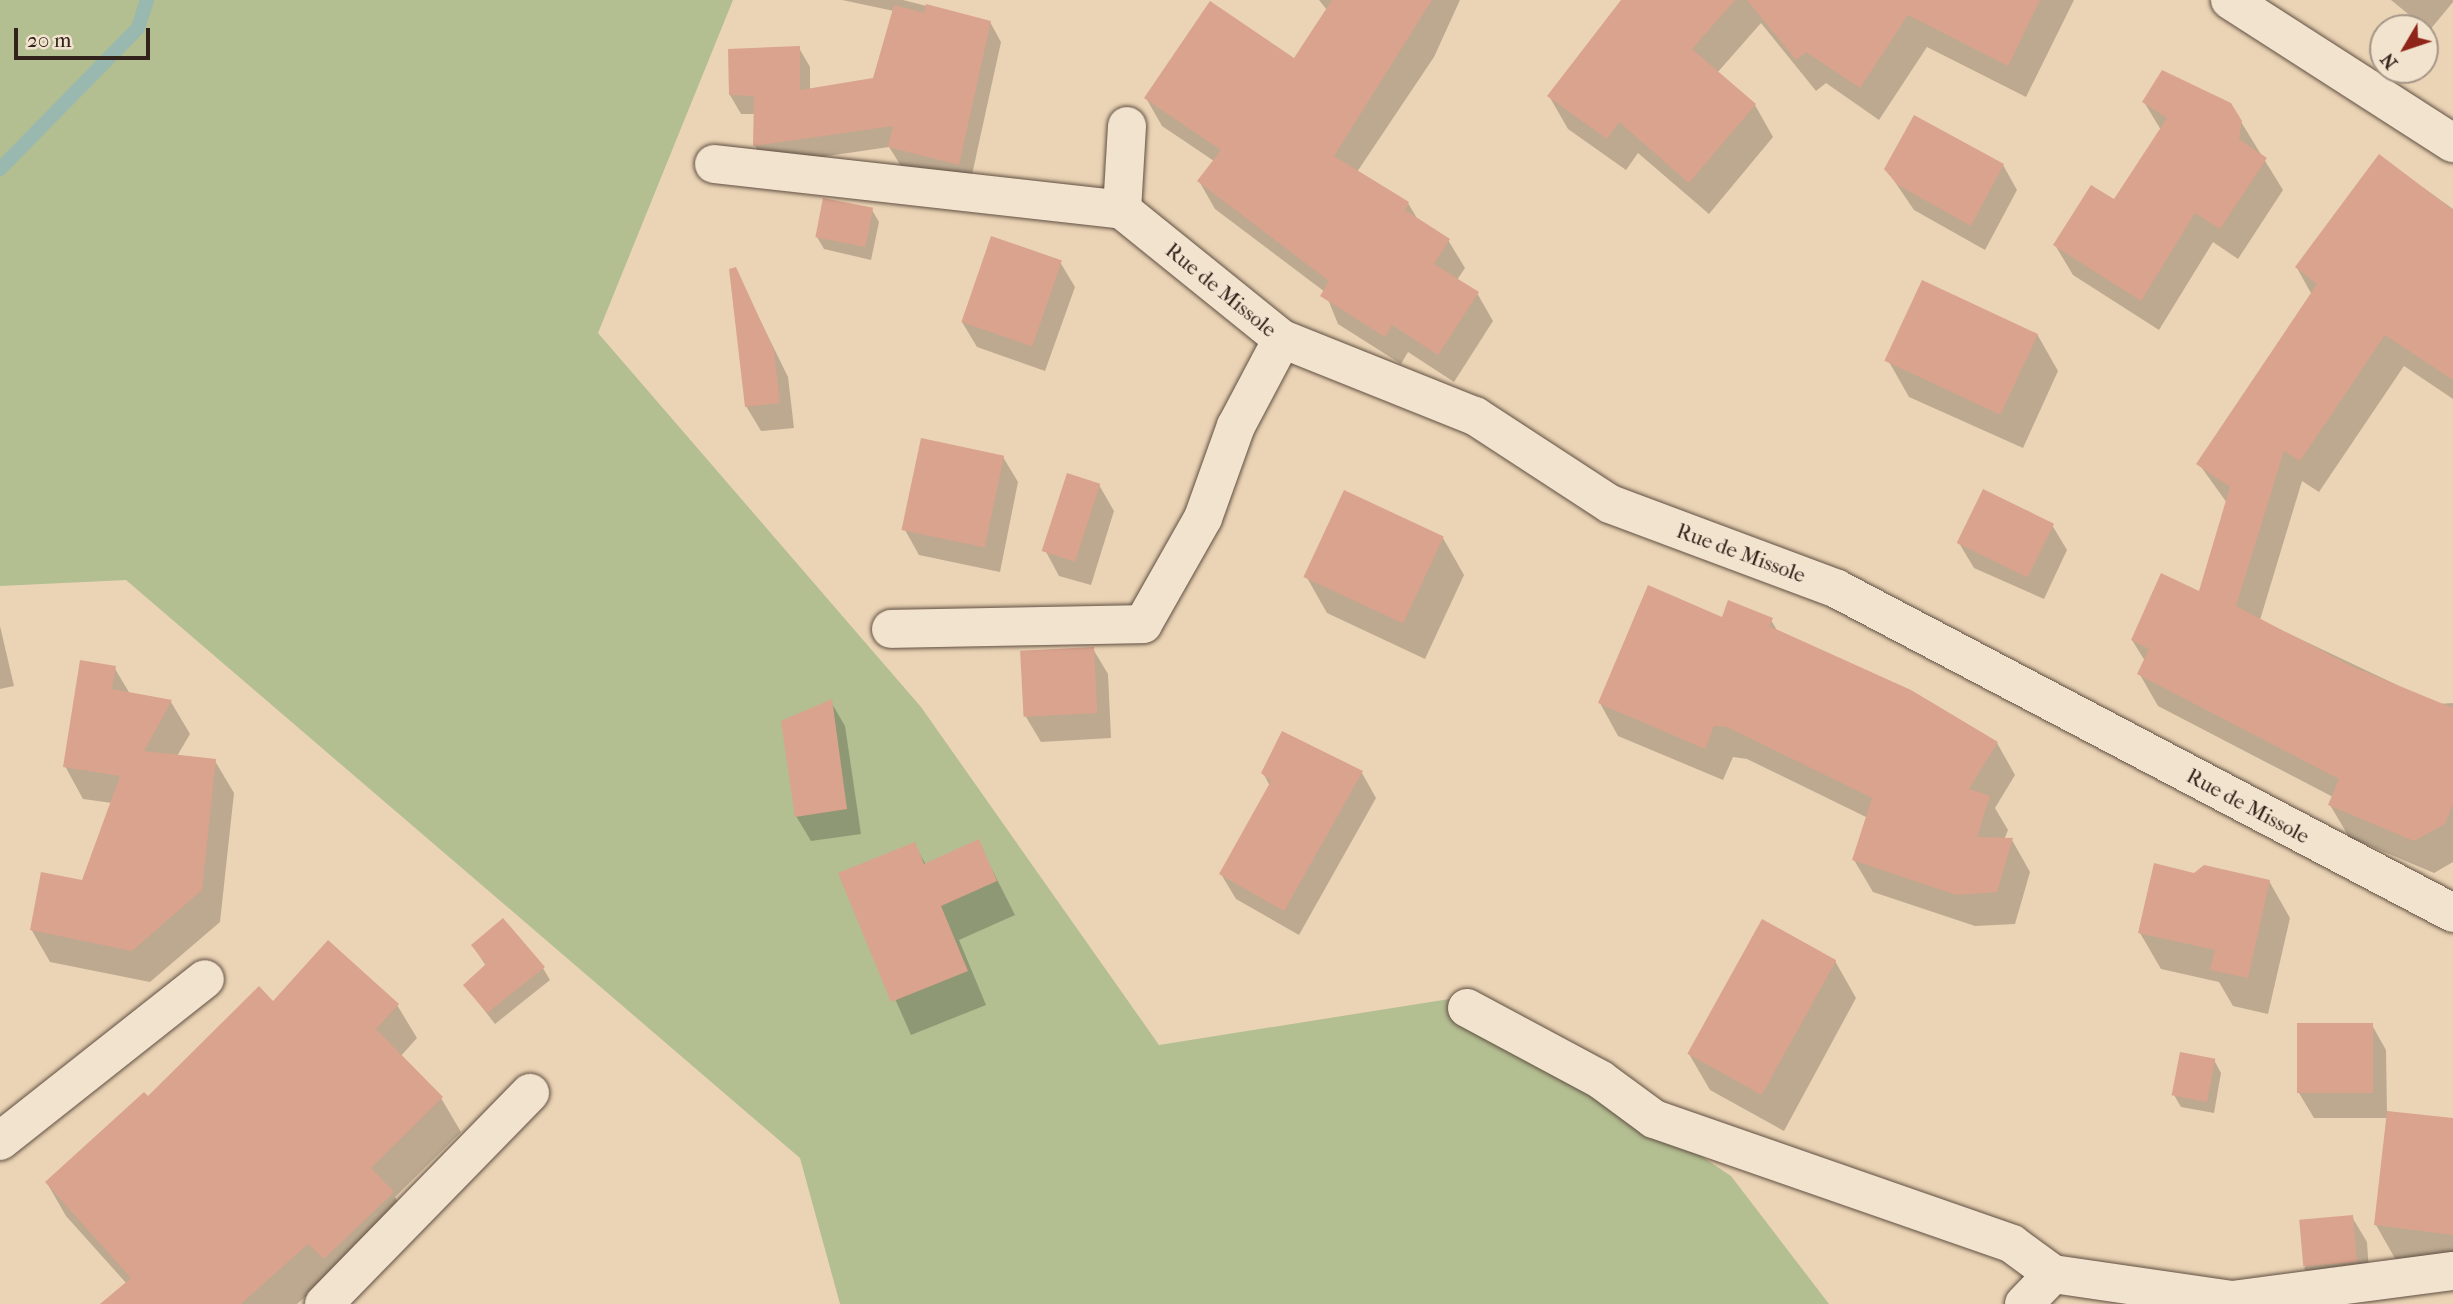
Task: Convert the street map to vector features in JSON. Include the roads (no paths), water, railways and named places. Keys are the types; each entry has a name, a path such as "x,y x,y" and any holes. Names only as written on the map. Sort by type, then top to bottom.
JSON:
{"street":[{"path":"2230,0 2453,143"},
{"path":"714,164 1122,210 1127,127"},
{"name":"Rue de Missole","path":"1122,210 1282,339 1475,416 1610,505 1837,589 2453,913"},
{"path":"891,629 1143,624 1203,517 1236,426 1282,339"},
{"path":"0,1141 205,979"},
{"path":"1466,1008 1601,1080 1654,1119 2012,1244 2053,1274 2232,1300 2453,1271"},
{"path":"328,1302 530,1093"},
{"path":"2024,1304 2053,1274"}],"waterway":[{"path":"0,169 138,28 147,0"}]}
